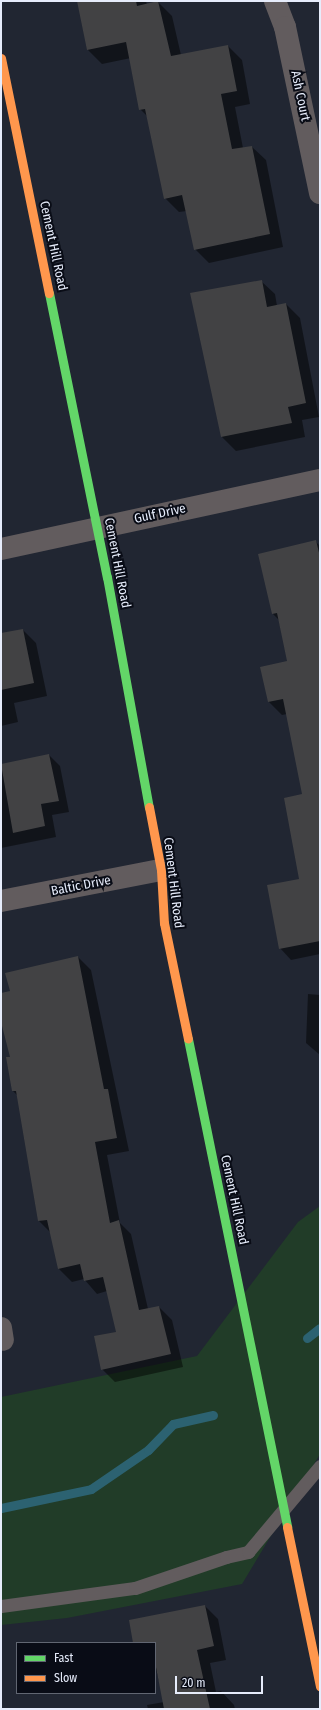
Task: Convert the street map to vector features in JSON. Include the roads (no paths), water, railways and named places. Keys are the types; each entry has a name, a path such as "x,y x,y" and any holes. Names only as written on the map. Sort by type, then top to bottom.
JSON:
{"street":[{"name":"Ash Court","path":"275,1 285,27 320,193"},
{"name":"Cement Hill Road","path":"1,58 97,528 161,870 164,923 320,1687"},
{"name":"Gulf Drive","path":"1,549 320,480"},
{"name":"Baltic Drive","path":"1,901 161,870"}],"lane":[{"path":"1,1606 134,1588 226,1557 248,1552 320,1466"}],"waterway":[{"path":"307,1338 320,1328"},
{"path":"1,1508 91,1489 148,1450 173,1424 213,1415"}]}
